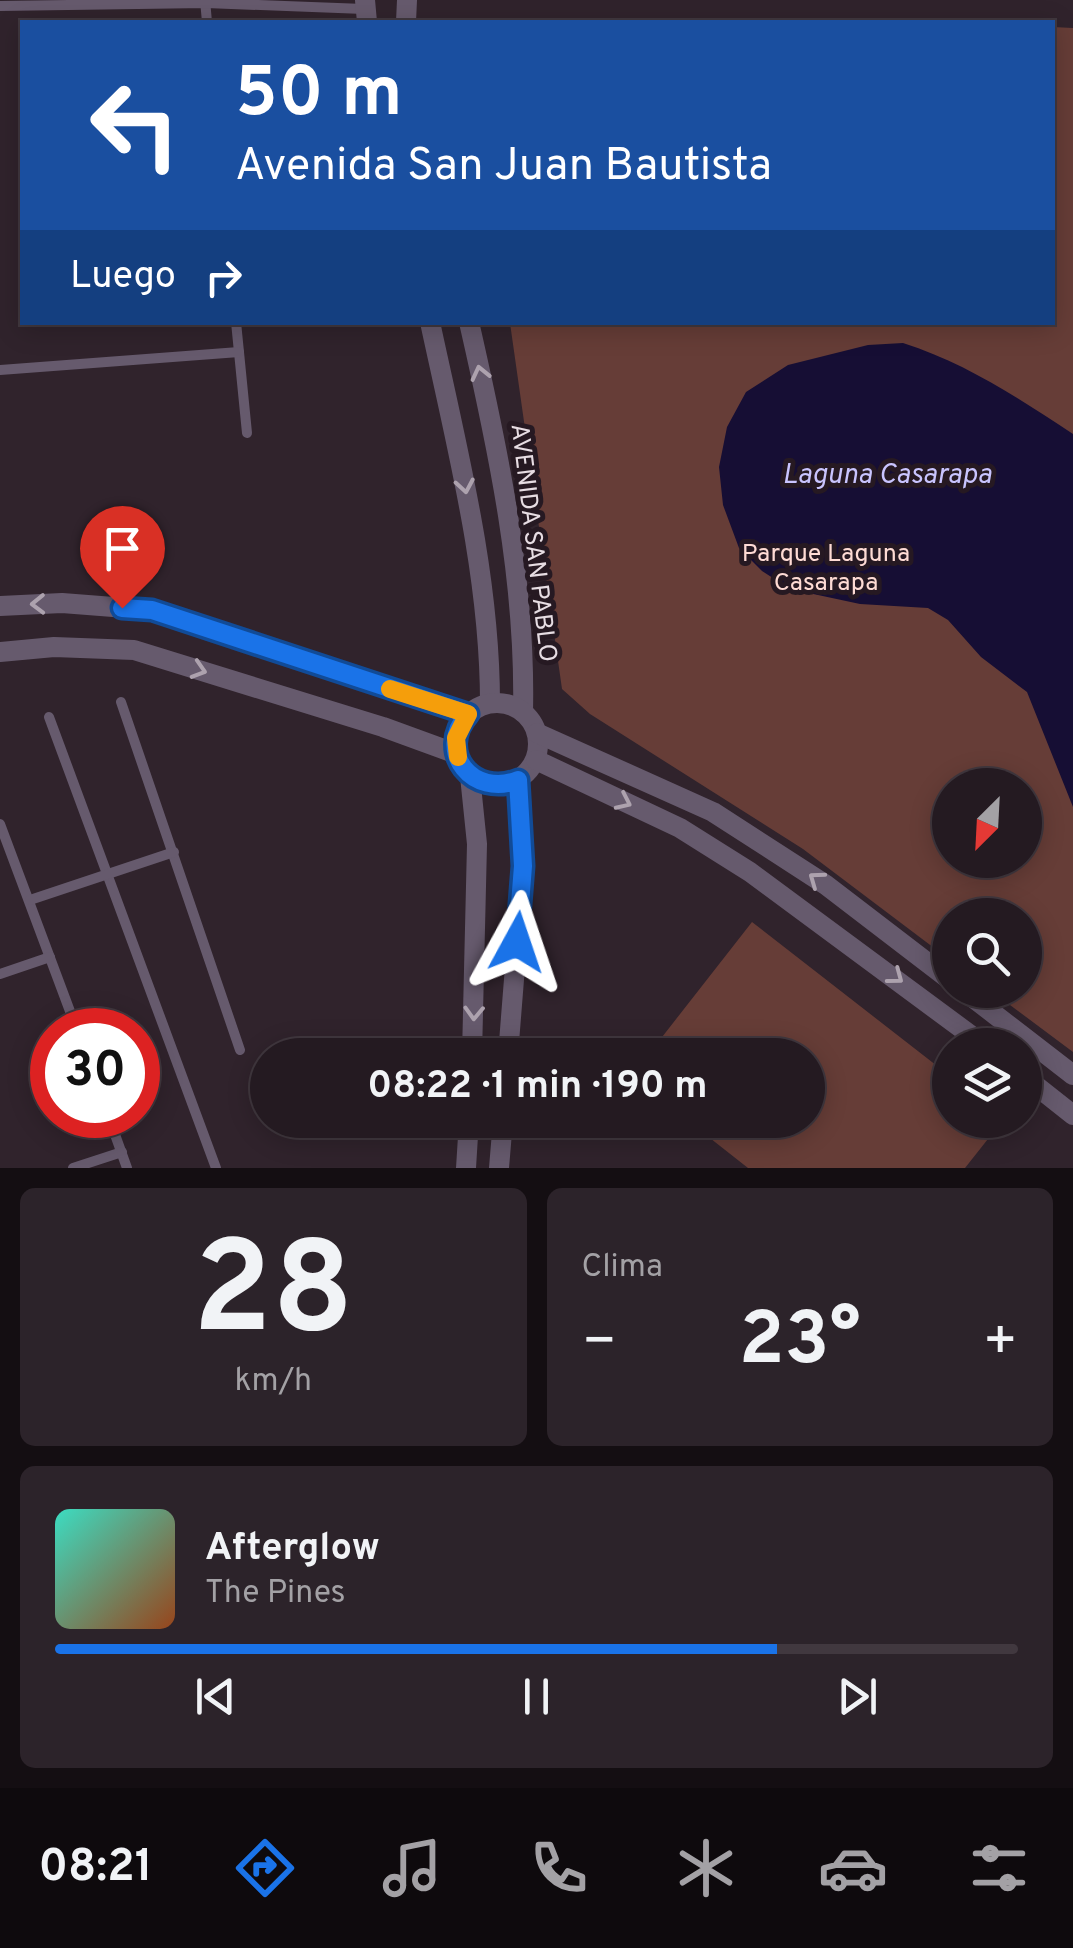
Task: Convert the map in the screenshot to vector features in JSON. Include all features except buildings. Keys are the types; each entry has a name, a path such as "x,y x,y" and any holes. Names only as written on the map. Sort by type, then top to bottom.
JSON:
{"street":[{"path":"431,325 477,555 490,647 490,703"},
{"name":"AVENIDA SAN PABLO","path":"470,325 500,456 524,675 524,712"},
{"path":"0,606 62,603 152,610 468,714"},
{"path":"0,652 54,647 134,650 383,727 456,754"},
{"path":"470,776 494,786 518,780 536,760 537,733 524,712 502,703 490,703 468,714 457,732 456,754 470,776 477,844 472,1038"},
{"path":"537,733 713,812 787,858 932,967"},
{"path":"536,760 680,828 750,872 961,1028"},
{"path":"509,1038 523,866 518,780"},
{"path":"986,1008 1073,1075"},
{"path":"1042,1090 1073,1115"},
{"path":"466,1168 468,1138"},
{"path":"499,1168 502,1138"}],"lane":[{"path":"0,6 206,2 365,11"},
{"path":"236,325 247,434"},
{"path":"0,370 238,352"},
{"path":"121,702 240,1050"},
{"path":"50,717 216,1168"},
{"path":"0,824 69,1008"},
{"path":"30,900 174,852"},
{"path":"0,974 50,957"},
{"path":"117,1138 128,1168"},
{"path":"73,1168 122,1152"}],"green space":[{"name":"Parque Laguna Casarapa","path":"1055,27 1073,28 1073,1052 1014,1008 1042,1008 1042,898 932,898 932,946 803,849 590,714 562,689 510,325 1055,325"},
{"path":"752,922 932,1062 932,1138 989,1138 965,1168 748,1168 710,1138 825,1138 825,1038 661,1038"}],"water":[{"name":"Laguna Casarapa","path":"903,343 970,371 1073,434 1073,807 1027,692 981,657 948,620 928,608 860,604 790,589 762,571 739,548 723,505 719,467 727,427 746,392 788,365 868,345"}],"slow traffic":[{"path":"390,689 468,714 456,738 458,757"}],"route":[{"path":"122,608 152,610 468,714 456,738 456,754 462,766 470,776 494,786 518,780 523,866 517,942"}]}
